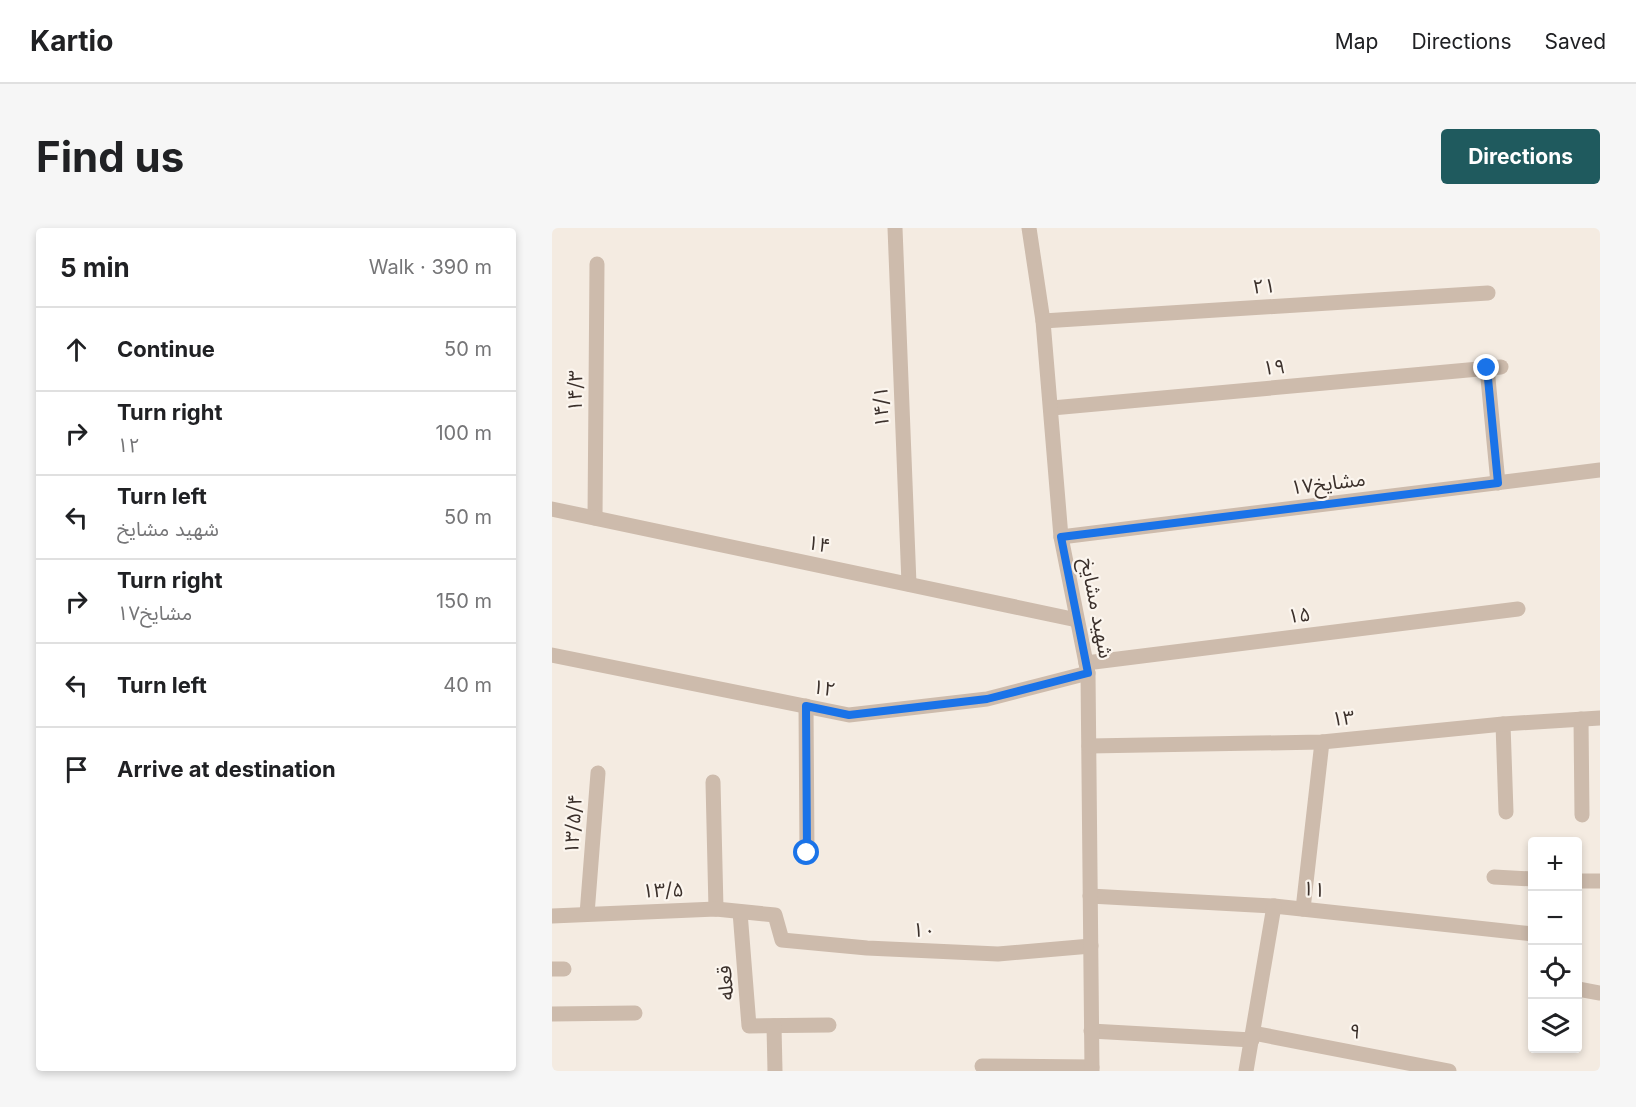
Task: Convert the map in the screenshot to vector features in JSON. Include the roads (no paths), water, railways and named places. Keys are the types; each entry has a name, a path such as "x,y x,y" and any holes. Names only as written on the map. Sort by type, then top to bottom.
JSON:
{"street":[{"name":"۱۴/۱","path":"895,228 909,584"},
{"name":"شهید مشایخ","path":"1030,228 1052,408 1061,537 1087,668 1092,1069"},
{"name":"۱۴/۳","path":"595,518 597,264"},
{"name":"۲۱","path":"1043,321 1488,293"},
{"name":"۱۹","path":"1052,408 1494,367 1498,483"},
{"name":"۱۷مشایخ","path":"1061,537 1600,470"},
{"name":"۱۴","path":"552,509 1077,620"},
{"name":"۱۵","path":"1087,668 1518,609"},
{"name":"۱۲","path":"552,655 849,715 975,701 1087,668"},
{"path":"806,706 807,853"},
{"name":"۱۳","path":"1089,746 1322,741 1503,724 1600,718"},
{"path":"1581,719 1582,815"},
{"path":"1503,724 1506,812"},
{"path":"1303,909 1322,741"},
{"name":"۱۳/۵/۴","path":"587,914 598,773"},
{"path":"713,782 716,909"},
{"path":"1494,878 1528,879"},
{"path":"1582,880 1600,881"},
{"name":"۱۱","path":"1090,896 1274,906 1528,933"},
{"path":"1246,1071 1274,906"},
{"name":"۱۳/۵","path":"552,916 716,909 775,915"},
{"name":"قعله","path":"740,912 749,1026 774,1026"},
{"name":"۱۰","path":"775,915 782,940 867,948 998,954 1091,946"},
{"path":"1582,990 1600,993"},
{"path":"552,1014 635,1013"},
{"path":"775,1071 774,1026 829,1025"},
{"name":"۹","path":"1091,1030 1252,1036 1449,1071"},
{"path":"982,1066 1092,1069"}]}
